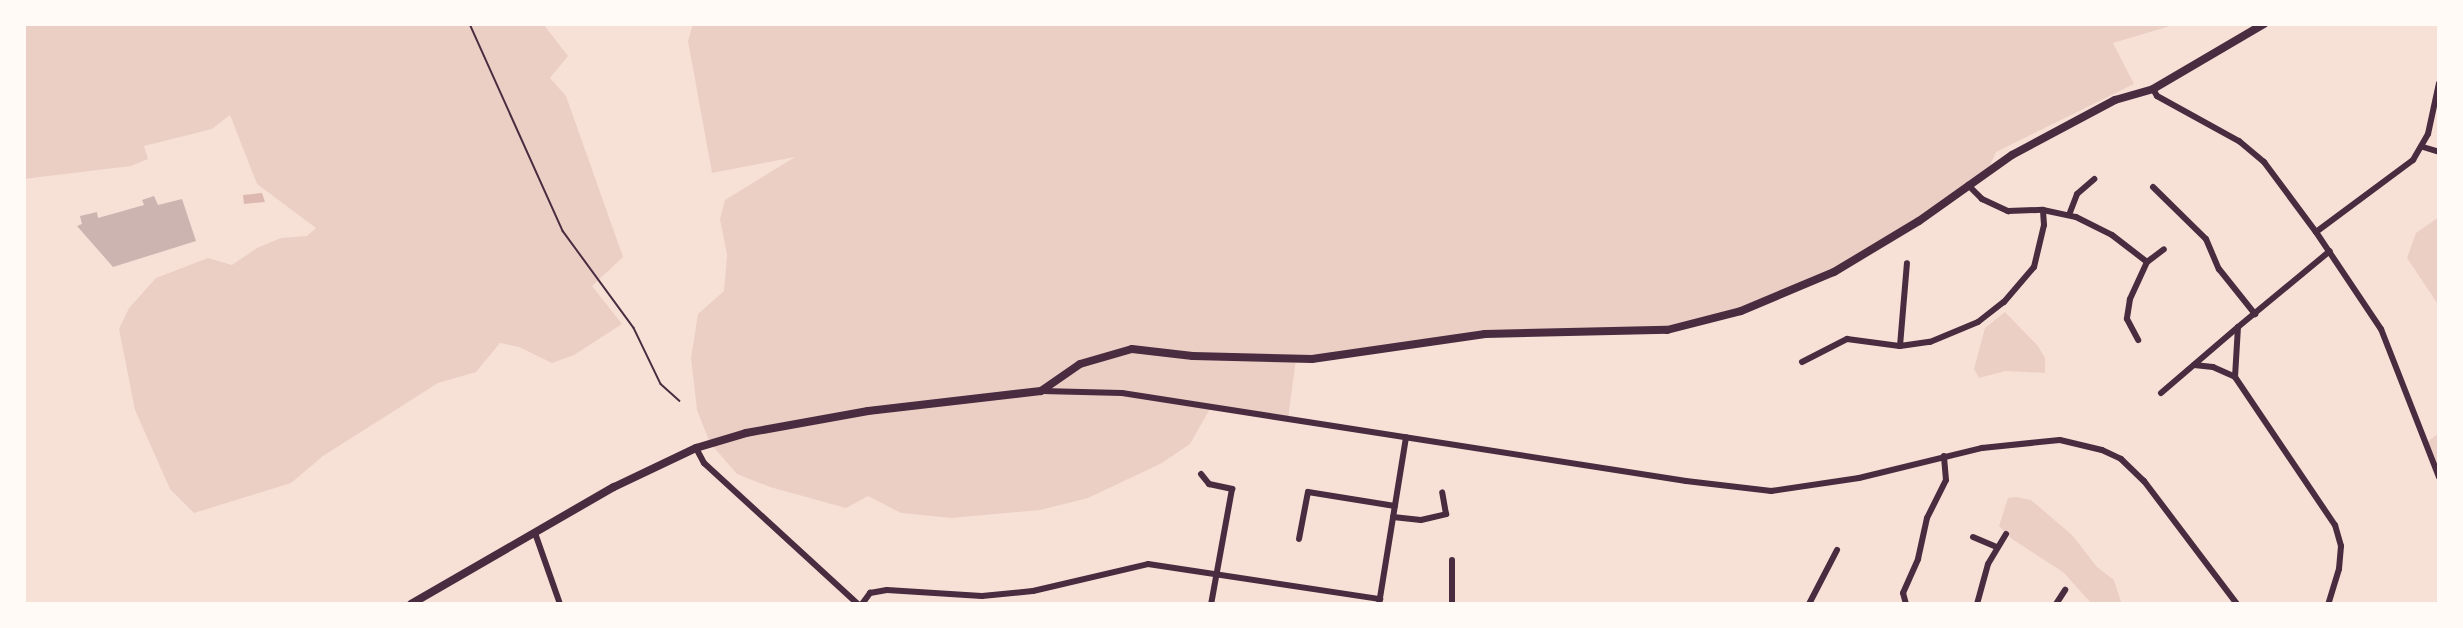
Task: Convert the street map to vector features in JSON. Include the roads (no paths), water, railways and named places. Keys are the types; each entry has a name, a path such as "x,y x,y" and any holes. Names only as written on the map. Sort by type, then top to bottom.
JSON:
{"street":[{"path":"1041,391 1080,364 1132,349 1193,356 1312,359 1485,334 1667,330 1741,311 1834,272 1919,221 2012,155 2115,100 2153,89 2264,24"},
{"path":"2316,232 2414,160 2423,147 2439,83"},
{"path":"2153,89 2157,96 2239,141 2264,162 2316,232 2381,329 2439,477"},
{"path":"2423,147 2439,152"},
{"path":"2069,215 2077,194 2094,179"},
{"path":"1968,185 1995,207 2008,211 2043,210 2069,215 2112,235 2147,262"},
{"path":"2153,187 2206,239 2219,270 2255,314"},
{"path":"1802,362 1847,339 1900,346 1930,342 1963,329 2004,302 2034,267 2044,225 2043,210"},
{"path":"2138,340 2127,319 2147,262 2164,249"},
{"path":"2161,393 2330,251"},
{"path":"1900,346 1907,263"},
{"path":"2235,377 2238,327"},
{"path":"2194,365 2213,367 2235,377 2335,525 2341,546 2339,569 2328,604"},
{"path":"411,604 615,487 696,448 813,419 1041,391 1122,393 1674,480 1771,491 1859,478 1944,456 2040,439 2081,444 2121,459 2164,501 2237,604"},
{"path":"696,448 712,471 860,604 870,593 887,590 982,596 1033,591 1149,564 1217,573 1380,601 1406,437"},
{"path":"1906,604 1903,593 1918,559 1927,518 1946,480 1944,456"},
{"path":"1201,474 1209,484 1232,489 1210,604"},
{"path":"1299,539 1308,492 1395,506"},
{"path":"1393,517 1421,520 1446,514 1442,492"},
{"path":"535,533 560,604"},
{"path":"1977,604 1980,584 1996,547 2006,534"},
{"path":"1973,537 1996,547"},
{"path":"1809,604 1837,550"},
{"path":"1452,560 1452,604"},
{"path":"2056,604 2065,590"}]}
